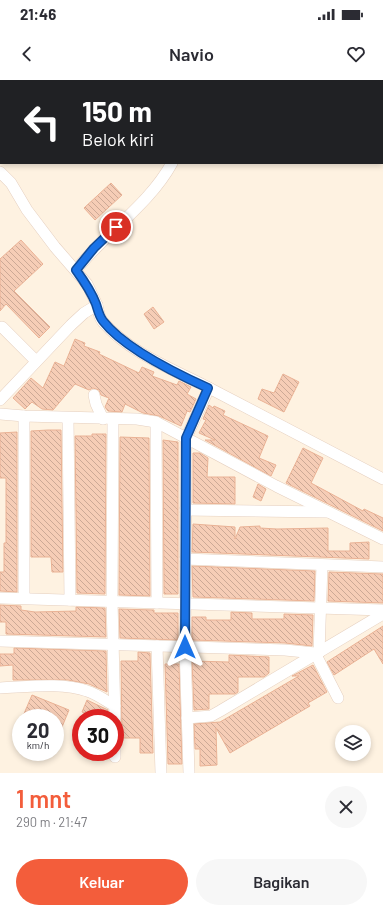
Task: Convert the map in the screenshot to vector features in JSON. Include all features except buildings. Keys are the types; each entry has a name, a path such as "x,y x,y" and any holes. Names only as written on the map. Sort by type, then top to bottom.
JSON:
{"street":[{"path":"76,270 94,248 147,195 171,164"},
{"path":"0,172 11,183 27,210 55,247 87,284 97,305 102,321 120,337 170,370 208,388 383,479"},
{"path":"1,398 84,313 97,305"},
{"path":"2,327 36,361"},
{"path":"189,773 185,647 186,438 208,388"},
{"path":"94,395 98,409 108,419 115,706"},
{"path":"0,414 68,418 137,419 156,422 383,539"},
{"path":"24,416 24,598"},
{"path":"68,418 70,600"},
{"path":"156,422 157,603"},
{"path":"185,510 328,512"},
{"path":"186,559 383,567"},
{"path":"322,565 321,608 317,653 338,698"},
{"path":"0,598 383,610"},
{"path":"187,718 207,717 216,714 383,614"},
{"path":"0,641 286,650 317,653"},
{"path":"157,646 161,773"},
{"path":"0,688 54,687 80,689 96,695 115,706"}],"route":[{"path":"116,227 94,248 76,270 87,284 97,305 102,321 120,337 147,356 170,370 208,388 186,438 185,647"}]}
